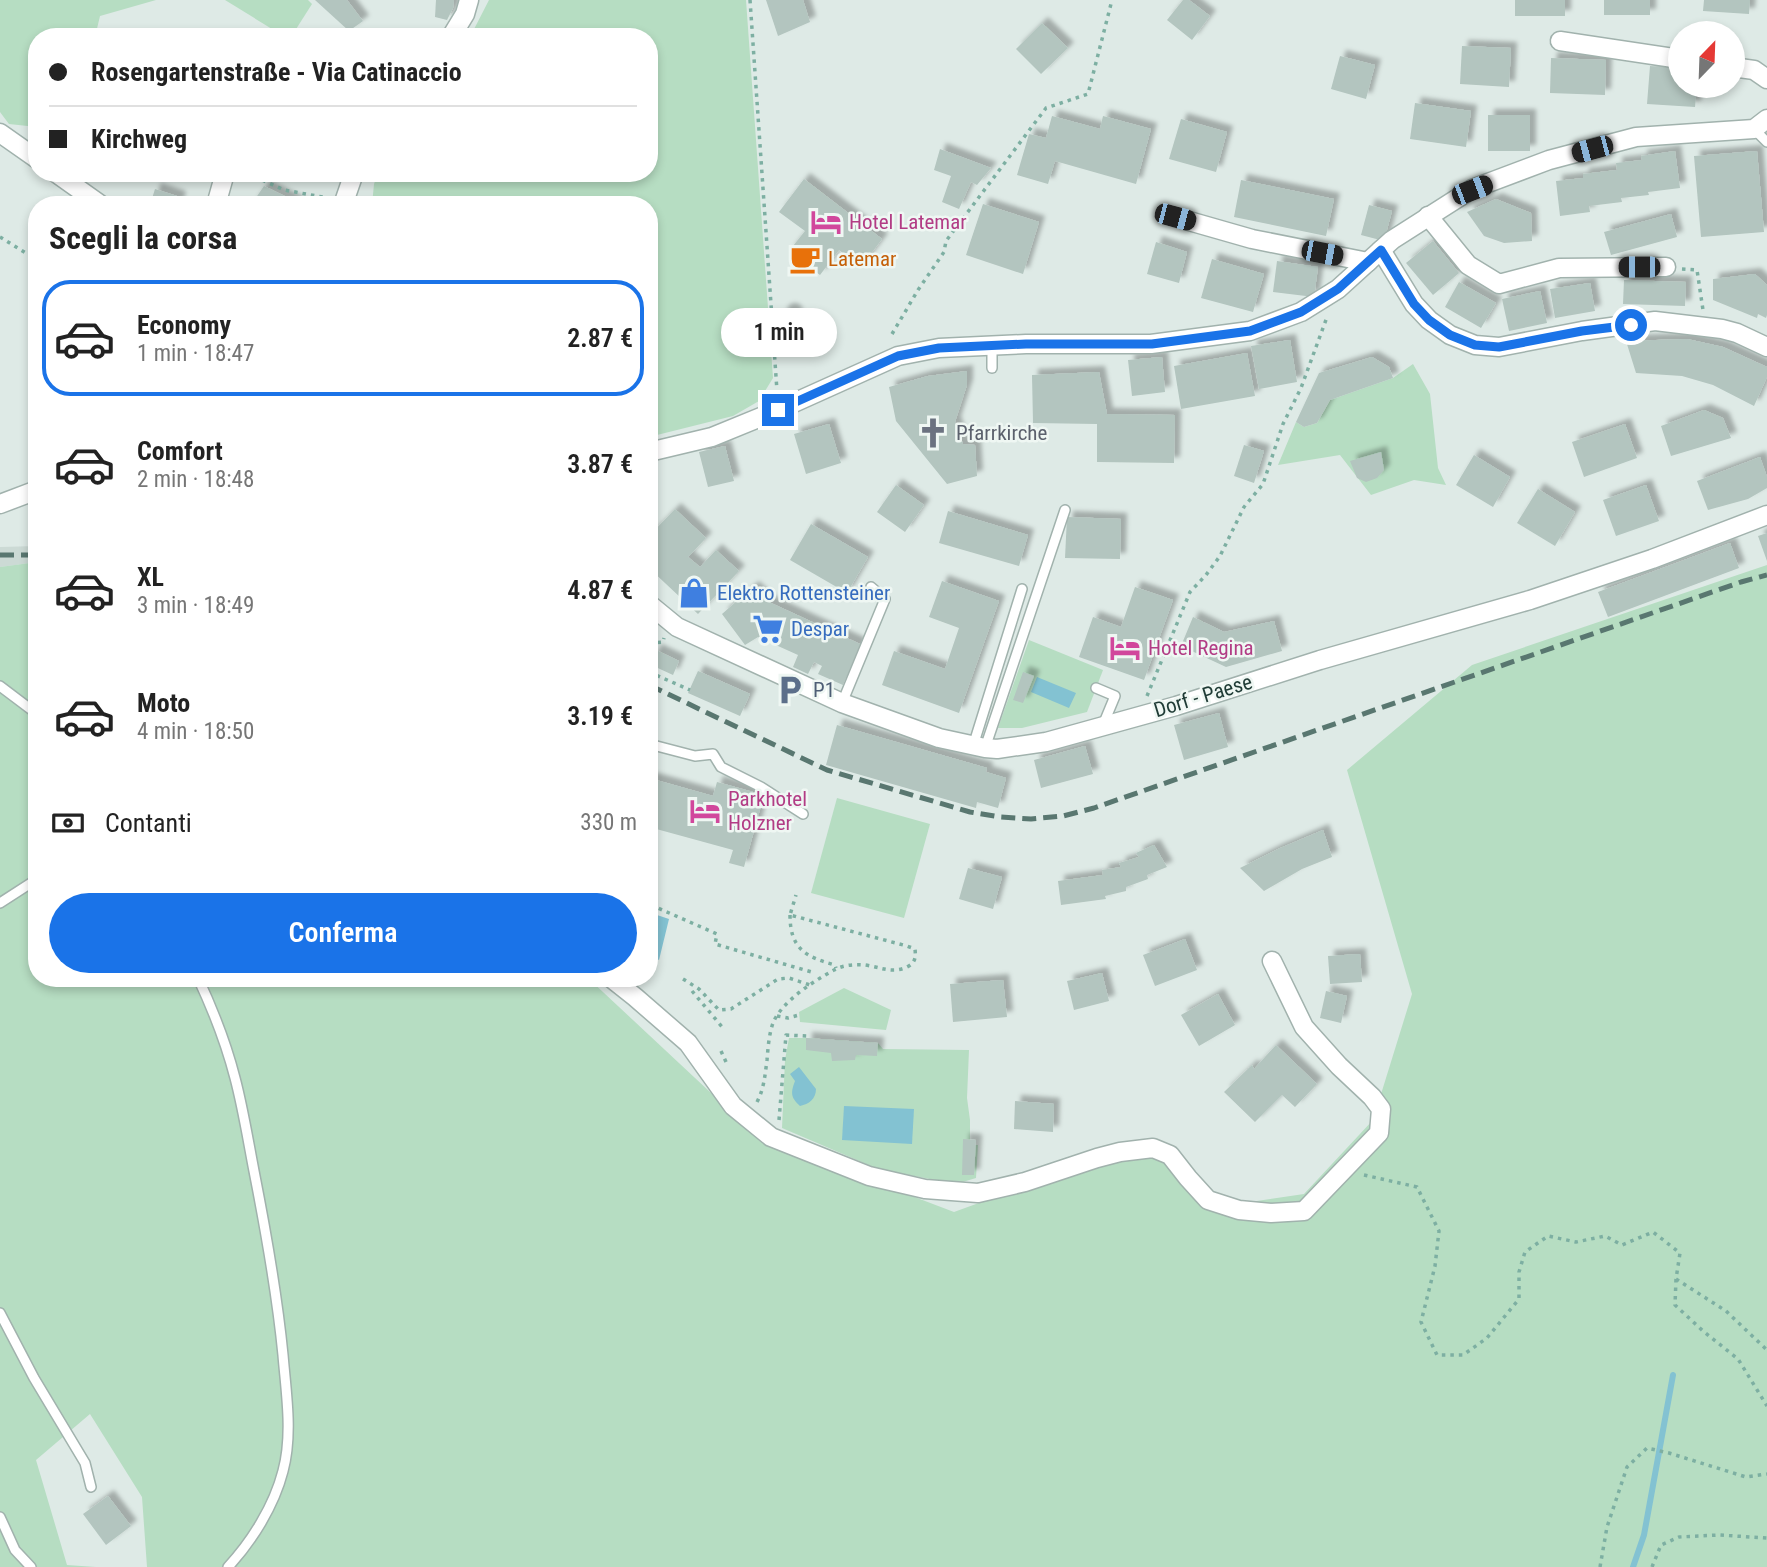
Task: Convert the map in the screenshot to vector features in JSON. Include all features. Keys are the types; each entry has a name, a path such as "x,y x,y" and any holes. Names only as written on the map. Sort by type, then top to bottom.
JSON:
{"street":[{"path":"456,28 469,0"},
{"path":"1560,41 1668,57"},
{"path":"1745,69 1754,70 1767,79"},
{"path":"658,450 712,437 898,356 939,348 1026,344 1152,344 1250,331 1301,312 1338,289 1392,240 1472,190 1549,160 1636,137 1763,130"},
{"path":"0,133 28,153"},
{"path":"69,182 88,196"},
{"path":"1428,216 1468,265 1499,284 1559,268 1666,267"},
{"path":"1175,217 1252,239 1375,256 1429,320 1450,335 1475,345 1499,347 1582,331 1655,321 1722,329 1767,346"},
{"path":"0,504 28,493"},
{"name":"Dorf - Paese","path":"658,612 677,627 842,703 939,738 997,749 1046,742 1530,600 1653,559 1767,515"},
{"path":"622,987 688,1042 733,1106 771,1137 869,1176 925,1189 978,1193 1025,1182 1097,1157 1153,1148 1170,1155 1208,1200 1239,1210 1271,1213 1304,1211 1379,1133 1381,1110 1372,1097 1322,1049 1304,1027 1272,961"}],"lane":[{"path":"992,347 992,368"},
{"path":"979,747 1065,510"},
{"path":"842,703 885,599 872,587"},
{"path":"979,747 1022,589"},
{"path":"0,686 28,708"},
{"path":"1096,688 1115,696 1102,726"},
{"path":"658,746 695,756 713,754 721,767 761,787 803,814"},
{"path":"0,903 28,886"},
{"path":"202,987 215,1016 235,1077 259,1195 279,1314 287,1405 284,1471 259,1524 228,1567"},
{"path":"0,1313 34,1378 85,1463 91,1487"},
{"path":"0,1517 15,1550 31,1567"}],"path":[{"path":"750,0 778,410"},
{"path":"892,334 944,252 946,241 1046,108 1088,94 1112,0"},
{"path":"267,182 284,190 311,196"},
{"path":"0,237 28,254"},
{"path":"1697,270 1703,312"},
{"path":"1146,714 1144,704 1190,592 1220,556 1244,507 1263,484 1283,424 1301,388 1338,289"},
{"path":"918,290 926,293"},
{"path":"658,642 663,642 664,638"},
{"path":"658,676 690,690"},
{"path":"796,895 790,915 790,929 798,948 807,955 835,965 836,968"},
{"path":"658,908 717,934 715,944 815,973"},
{"path":"752,1102 756,1104 762,1092 770,1035 780,1009 836,968 866,965 890,971 913,964 916,957 915,950 907,946 790,915"},
{"path":"683,979 699,989 719,1010 732,1009 778,978 789,978 810,985"},
{"path":"692,991 723,1028"},
{"path":"777,1016 788,1018 799,1015"},
{"path":"778,1140 786,1035 807,1036"},
{"path":"721,1051 732,1074"},
{"path":"1342,1170 1417,1187 1439,1231 1435,1266 1421,1322 1437,1355 1463,1355 1487,1338 1519,1298 1519,1272 1525,1252 1548,1236 1576,1242 1605,1236 1622,1245 1653,1232 1680,1253 1675,1305 1738,1359 1767,1406"},
{"path":"1676,1279 1726,1311 1767,1350"},
{"path":"1600,1567 1606,1527 1627,1467 1647,1448 1746,1477 1767,1474"},
{"path":"1652,1567 1661,1545 1679,1537 1719,1535 1767,1538"}],"shaded area":[{"path":"28,546 28,563 0,567 0,547"}],"green space":[{"path":"0,0 156,0 100,16 97,28 28,28 28,126 9,124 0,112"},
{"path":"225,0 308,0 312,4 297,28 270,28"},
{"path":"489,0 746,0 773,378 759,401 733,416 658,435 658,196 373,196 375,182 658,182 658,28 475,28"},
{"path":"1413,364 1430,394 1438,468 1446,485 1414,480 1371,495 1340,455 1278,465 1296,422 1304,427 1317,423 1330,400 1393,378"},
{"path":"28,563 28,987 598,987 762,1139 954,1212 1149,1141 1211,1194 1250,1202 1304,1194 1373,1120 1412,994 1347,770 1472,665 1767,565 1767,1567 147,1567 142,1497 90,1414 36,1460 67,1565 96,1567 0,1567 0,567"},
{"path":"1029,640 1103,670 1087,712 1022,728 998,728"},
{"path":"837,798 930,824 904,918 811,893"},
{"path":"844,988 891,1010 886,1030 800,1022 799,1012"},
{"path":"789,1038 878,1043 883,1049 969,1050 967,1098 970,1145 978,1145 976,1178 956,1184 878,1169 782,1128 785,1060"}],"water":[{"path":"1037,677 1076,693 1069,708 1031,692"},
{"path":"658,915 669,919 658,959"},
{"path":"799,1067 816,1089 815,1096 800,1106 793,1097 795,1081 790,1074"},
{"path":"844,1106 914,1109 912,1144 842,1140"}],"building":[{"path":"315,0 347,0 363,21 353,28 346,28"},
{"path":"436,0 454,0 447,20 435,17"},
{"path":"766,0 803,0 810,22 778,36"},
{"path":"1183,0 1189,0 1210,16 1192,40 1167,20"},
{"path":"1515,0 1565,0 1565,16 1515,16"},
{"path":"1604,0 1650,0 1650,15 1604,15"},
{"path":"1704,0 1750,0 1749,14 1703,11"},
{"path":"1042,23 1068,48 1041,74 1016,49"},
{"path":"1462,46 1511,48 1509,87 1460,84"},
{"path":"1340,56 1375,65 1366,99 1331,89"},
{"path":"1551,58 1606,60 1605,95 1550,93"},
{"path":"1650,66 1668,67 1668,98 1696,98 1695,107 1647,104"},
{"path":"1415,103 1471,111 1466,147 1410,139"},
{"path":"1488,115 1530,115 1530,151 1488,151"},
{"path":"1052,116 1100,129 1103,116 1151,129 1136,184 1055,161 1048,184 1017,175 1029,134 1046,138"},
{"path":"1181,119 1227,132 1216,172 1169,159"},
{"path":"940,149 991,168 977,185 971,182 959,209 942,202 951,176 934,170"},
{"path":"1675,151 1680,188 1621,198 1622,202 1589,206 1590,212 1560,216 1556,181 1617,170 1616,163 1642,160 1641,156"},
{"path":"1757,151 1764,232 1701,237 1694,156"},
{"name":"Hotel Latemar","path":"804,179 882,239 861,267 839,250 820,275 789,251 805,231 779,212"},
{"path":"1241,180 1334,199 1326,236 1234,217"},
{"path":"264,186 285,196 257,196"},
{"path":"155,189 177,196 153,196"},
{"path":"1496,199 1531,213 1532,241 1504,243 1484,236 1467,212"},
{"path":"983,204 1039,222 1023,274 966,255"},
{"path":"1369,205 1392,211 1384,241 1361,235"},
{"path":"1671,214 1677,237 1611,255 1604,232"},
{"path":"1433,241 1459,273 1433,295 1406,263"},
{"path":"1156,242 1187,252 1179,283 1147,274"},
{"path":"1212,259 1264,274 1253,312 1201,298"},
{"path":"1277,261 1318,267 1314,297 1273,292"},
{"path":"1755,274 1767,285 1766,318 1758,314 1757,318 1713,300 1713,279"},
{"path":"1624,280 1686,282 1685,306 1623,304"},
{"path":"1459,282 1496,303 1481,328 1445,307"},
{"path":"1590,283 1595,311 1555,318 1550,289"},
{"path":"1540,291 1547,323 1509,331 1502,299"},
{"path":"786,309 792,309 797,317 795,323 786,325 781,320 781,314"},
{"path":"1687,339 1723,347 1767,367 1767,377 1754,406 1713,385 1682,376 1636,373 1626,341"},
{"path":"1290,340 1297,382 1259,389 1251,346"},
{"path":"1247,353 1255,396 1181,409 1174,366"},
{"path":"1162,357 1165,392 1132,396 1128,360"},
{"path":"1372,357 1389,367 1393,378 1330,400 1317,423 1304,427 1296,422 1319,373"},
{"name":"Pfarrkirche","path":"967,371 967,385 955,422 963,444 975,445 977,476 947,484 896,421 889,387 928,376"},
{"path":"1099,372 1107,414 1175,415 1174,463 1097,462 1097,424 1033,423 1032,375"},
{"path":"1704,410 1723,418 1731,438 1671,456 1661,426"},
{"path":"829,424 841,463 806,474 794,434"},
{"path":"1625,424 1637,458 1584,477 1572,442"},
{"path":"1244,445 1264,451 1254,483 1234,476"},
{"path":"725,446 734,481 708,487 699,452"},
{"path":"1381,452 1384,470 1377,478 1366,482 1357,478 1350,461"},
{"path":"1474,455 1510,477 1493,507 1456,485"},
{"path":"1760,457 1767,477 1767,488 1748,499 1708,510 1697,481"},
{"path":"896,485 924,505 905,532 877,512"},
{"path":"1646,485 1659,521 1616,536 1603,500"},
{"path":"1538,489 1575,512 1555,546 1517,523"},
{"path":"675,509 706,538 688,557 700,567 716,550 739,571 698,614 658,576 658,527"},
{"path":"948,511 1028,535 1019,566 939,543"},
{"path":"1067,517 1121,519 1120,559 1065,558"},
{"path":"811,524 868,557 847,593 790,560"},
{"path":"1767,533 1767,561 1758,536"},
{"path":"1730,543 1739,568 1608,617 1598,592"},
{"path":"942,581 999,601 959,713 882,685 894,651 945,669 959,628 929,617"},
{"path":"753,587 771,603 860,644 843,685 818,674 822,666 814,662 808,674 793,667 798,655 758,637 745,645 722,614"},
{"path":"1135,587 1173,600 1144,680 1079,657 1093,617 1121,627"},
{"path":"1193,617 1224,632 1274,621 1282,651 1226,667 1181,646"},
{"path":"658,651 679,661 673,675 658,668"},
{"path":"698,671 750,694 740,716 688,693"},
{"path":"1023,672 1034,676 1023,703 1013,700"},
{"path":"1219,713 1228,747 1184,760 1174,725"},
{"path":"837,725 987,768 986,772 1006,778 998,808 977,802 976,808 826,765"},
{"path":"1085,746 1093,774 1041,788 1034,760"},
{"name":"Parkhotel Holzner","path":"658,781 713,796 717,782 764,795 744,867 729,863 733,850 658,829"},
{"path":"1323,830 1332,857 1302,869 1264,891 1240,868 1278,849"},
{"path":"1154,845 1167,867 1147,875 1148,879 1126,887 1126,891 1105,896 1106,899 1061,905 1058,881 1103,875 1102,870 1121,867 1119,863 1139,857 1136,853"},
{"path":"968,868 1002,877 993,909 959,899"},
{"path":"1185,939 1197,970 1155,986 1143,955"},
{"path":"1360,954 1362,982 1330,984 1328,956"},
{"path":"1102,973 1109,1001 1074,1010 1067,981"},
{"path":"1003,980 1007,1017 953,1022 950,984"},
{"path":"1326,991 1347,996 1341,1023 1320,1018"},
{"path":"1218,994 1235,1025 1199,1046 1181,1015"},
{"path":"806,1038 878,1043 877,1056 856,1055 855,1060 832,1061 831,1053 806,1050"},
{"path":"1276,1045 1317,1084 1295,1107 1282,1095 1255,1122 1224,1092 1252,1065 1254,1069"},
{"path":"1015,1101 1054,1104 1053,1132 1014,1129"},
{"path":"963,1139 976,1140 974,1175 962,1175"},
{"path":"108,1496 131,1526 106,1545 83,1514"}],"waterway":[{"path":"1633,1567 1644,1535 1673,1375"}],"railway":[{"path":"0,555 28,555"},
{"path":"658,689 827,770 970,812 1031,819 1063,816 1094,808 1767,575"}],"place":[{"name":"Hotel Latemar","path":"826,222"},
{"name":"Latemar","path":"805,259"},
{"name":"Pfarrkirche","path":"933,433"},
{"name":"Elektro Rottensteiner","path":"694,593"},
{"name":"Despar","path":"768,629"},
{"name":"Hotel Regina","path":"1125,648"},
{"name":"P1","path":"790,690"},
{"name":"Parkhotel Holzner","path":"705,811"}],"route":[{"path":"778,410 898,356 939,348 1026,344 1152,344 1250,331 1301,312 1338,289 1381,250 1414,304 1429,320 1450,335 1475,345 1499,347 1582,331 1631,325"}]}
